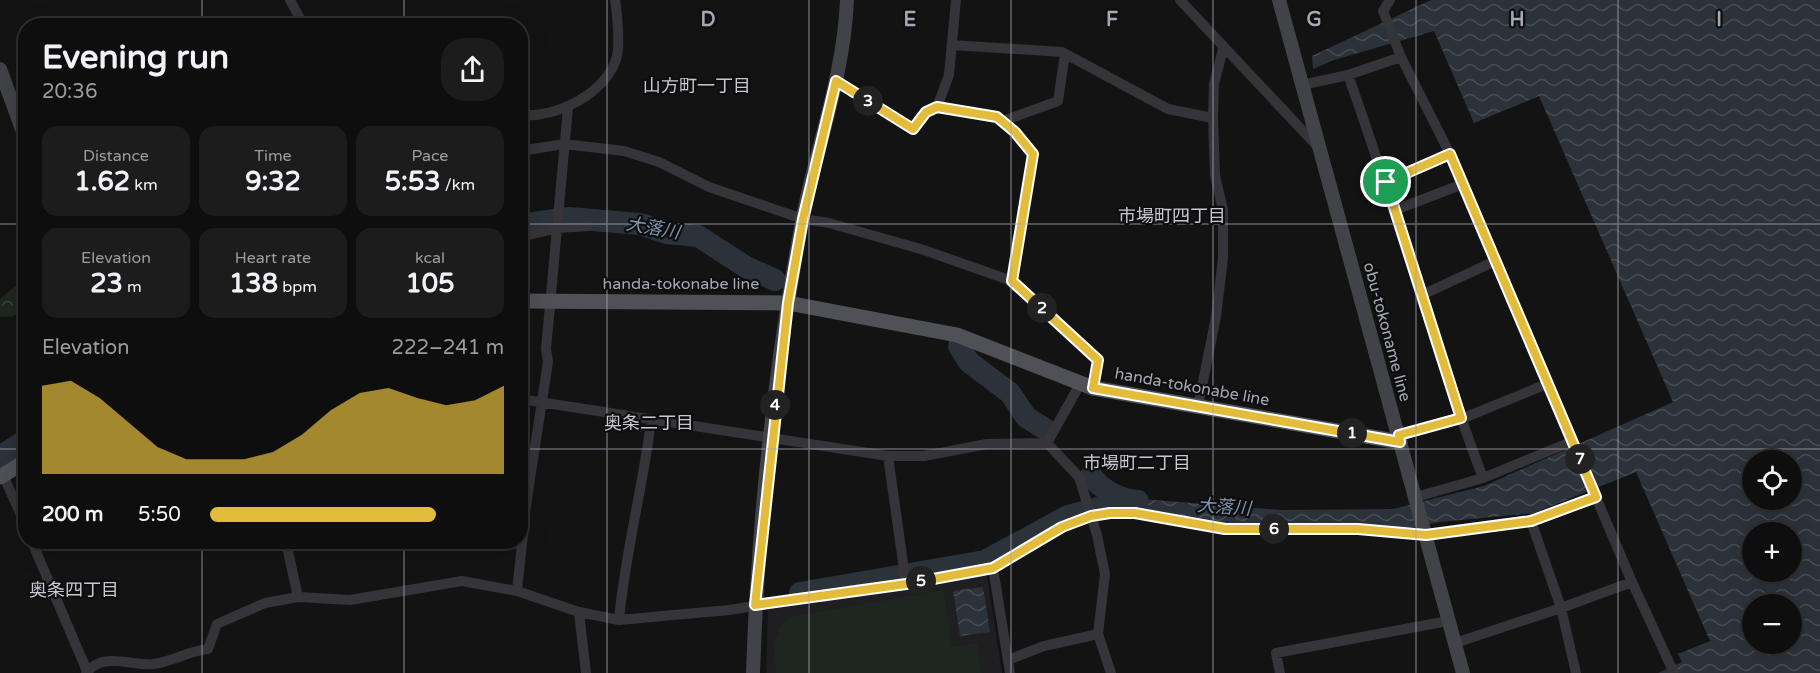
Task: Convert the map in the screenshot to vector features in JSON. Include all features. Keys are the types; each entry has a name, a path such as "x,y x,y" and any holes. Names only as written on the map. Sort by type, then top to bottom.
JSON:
{"main road":[{"name":"handa-tokonabe line","path":"528,301 788,303 957,334 1086,386 1400,438"},
{"path":"2,476 18,465"}],"street":[{"path":"290,0 300,18"},
{"path":"528,114 568,108 601,84 617,56 615,0"},
{"path":"753,673 755,605 771,439 788,303 803,219 846,34 847,0"},
{"path":"937,107 949,75 956,0"},
{"path":"1180,0 1223,49 1321,150"},
{"name":"obu-tokoname line","path":"1279,0 1463,673"},
{"path":"1390,0 1383,11 1401,57 1450,154 1632,582 1674,673"},
{"path":"952,45 1065,54 1168,110 1213,118"},
{"path":"1198,406 1216,317 1223,258 1223,210 1215,175 1213,118 1214,84 1223,49"},
{"path":"1002,121 1058,100 1065,54"},
{"path":"1302,85 1348,75 1401,57"},
{"path":"0,69 18,118"},
{"path":"1348,75 1386,182 1461,418 1484,478"},
{"path":"836,81 913,129 926,112 937,107 997,117 1033,154 1012,281"},
{"path":"528,504 548,362 550,301 568,108"},
{"path":"528,150 564,144 609,148 635,154 659,162 709,187 803,219 829,223 924,250 1012,281 1098,360 1086,386 1047,443"},
{"path":"1386,182 1450,154"},
{"path":"1395,210 1463,184"},
{"path":"528,234 559,221 588,226"},
{"path":"1422,295 1495,261"},
{"path":"1400,438 1461,418 1547,384"},
{"path":"528,400 888,456 924,456 987,444 1047,443 1079,477 1089,510 1105,574 1098,634 1111,673"},
{"path":"619,620 622,586 645,475 651,421"},
{"path":"1417,500 1484,478 1573,441"},
{"path":"888,456 906,583"},
{"path":"2,476 18,509"},
{"path":"35,549 86,672 96,663 110,660 154,664 195,650 208,649 218,624 265,603 298,597 350,600 462,581 517,591 579,612 619,620 755,605 993,568 1089,510 1135,513 1225,529 1425,531 1531,521 1596,497"},
{"path":"1531,521 1561,608 1576,673"},
{"path":"288,549 298,597"},
{"path":"517,591 522,549"},
{"path":"993,568 1010,673"},
{"path":"1455,643 1632,582"},
{"path":"579,612 586,673"},
{"path":"1280,673 1276,653 1448,621"},
{"path":"1008,660 1044,646 1098,634"}],"shaded area":[{"path":"987,575 1002,673 766,673 768,610"}],"green space":[{"path":"18,284 18,313 11,317 0,317 0,299"},
{"path":"943,590 952,647 977,643 981,673 776,673 775,643 779,631 789,617"}],"water":[{"path":"1431,0 1820,0 1820,673 1658,673 1682,662 1678,654 1710,641 1636,472 1534,513 1440,522 1410,528 1225,525 1124,508 1100,507 1114,499 1110,492 1128,498 1283,510 1393,509 1484,486 1673,402 1539,96 1474,123 1434,31 1334,60 1313,69 1312,56"},
{"path":"983,587 990,632 960,636 953,591"}],"waterway":[{"name":"大落川","path":"528,224 569,218 640,224 667,233 698,236 746,267 775,280"},
{"name":"大落川","path":"959,346 969,362 1010,393 1026,417 1045,429"},
{"name":"大落川","path":"0,457 18,445"},
{"name":"大落川","path":"1091,476 1100,486 1112,493 1125,499 1138,501"},
{"path":"800,593 985,561 1068,516 1127,500"}],"district":[{"name":"山方町一丁目","path":"697,86"},
{"name":"市場町四丁目","path":"1172,216"},
{"name":"奥条二丁目","path":"649,423"},
{"name":"市場町二丁目","path":"1137,463"},
{"name":"奥条四丁目","path":"74,590"}],"route":[{"path":"836,81 913,129 926,112 937,107 997,117 1015,132 1033,154 1012,281 1098,360 1093,388 1400,442 1399,435 1461,418 1386,182 1450,154 1596,497 1531,521 1426,535 1358,529 1225,529 1135,513 1110,513 1091,516 1062,527 993,568 906,584 755,605 771,439 788,303 803,219 836,81"}]}
